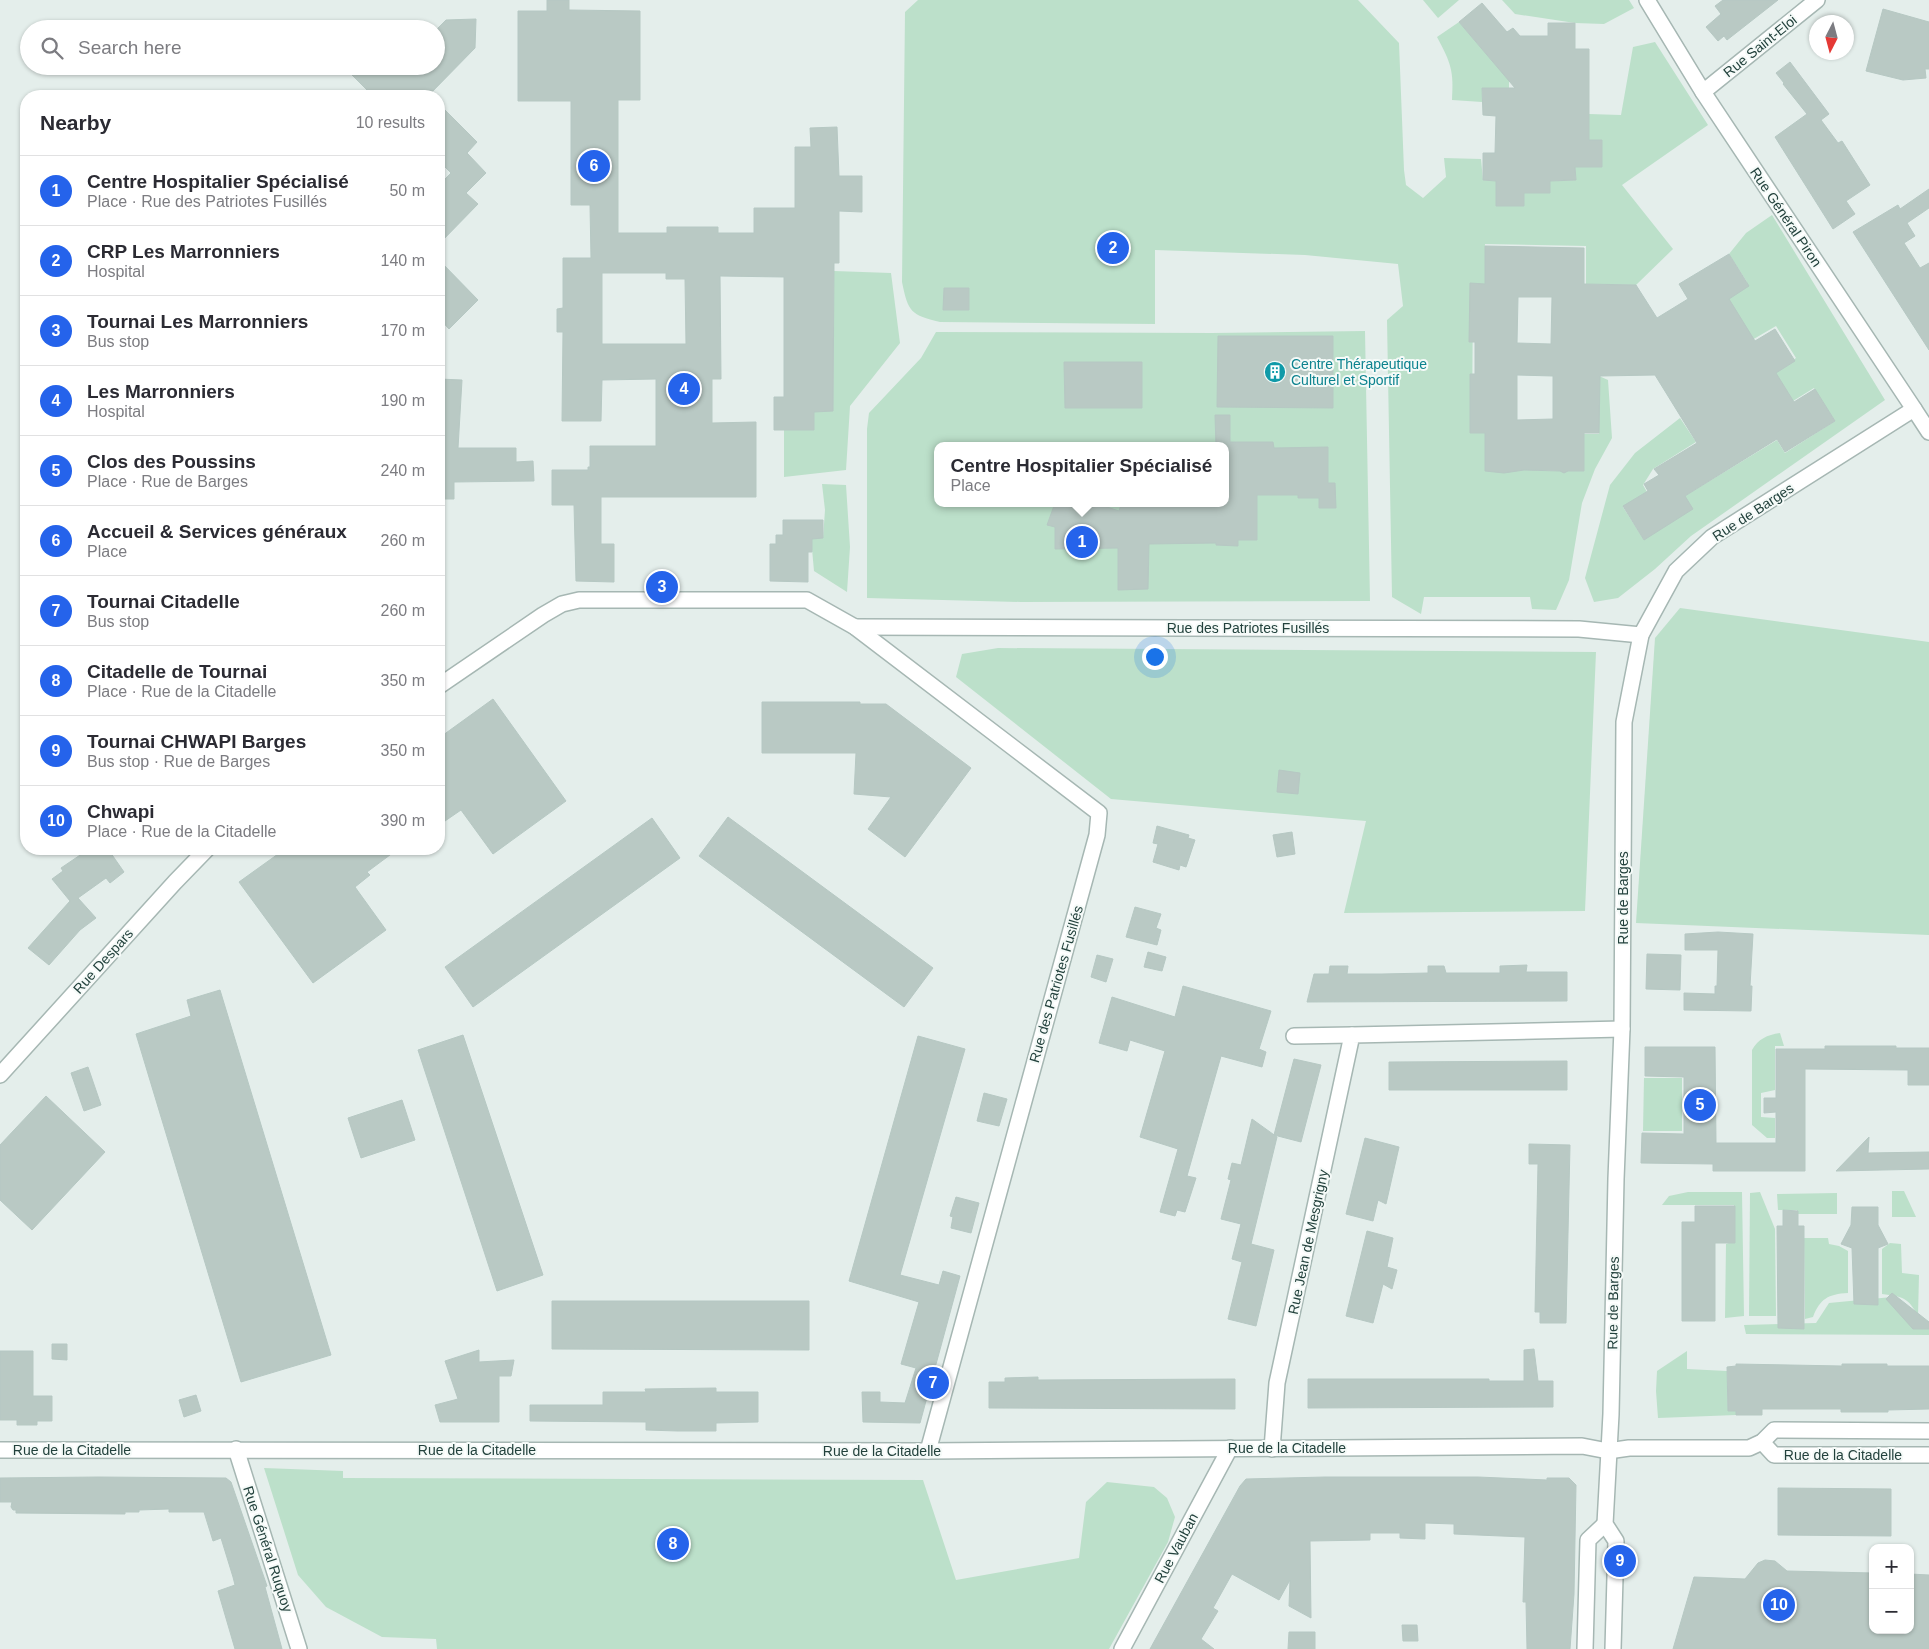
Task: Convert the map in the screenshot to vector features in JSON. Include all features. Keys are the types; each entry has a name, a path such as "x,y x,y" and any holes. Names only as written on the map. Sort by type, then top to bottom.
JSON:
{"street":[{"name":"Rue Général Piron","path":"1647,0 1703,92 1929,432"},
{"name":"Rue Saint-Eloi","path":"1703,92 1816,0"},
{"name":"Rue de Barges","path":"1605,1524 1611,1414 1616,1179 1622,1029 1624,722 1641,635 1676,570 1712,537 1914,409"},
{"name":"Rue des Patriotes Fusillés","path":"445,682 534,620 562,604 579,600 807,600 855,627 1099,813 1097,835 928,1451"},
{"name":"Rue des Patriotes Fusillés","path":"855,627 1579,629 1641,635"},
{"name":"Rue Despars","path":"0,1075 174,882 201,855"},
{"path":"1294,1036 1622,1029"},
{"name":"Rue Jean de Mesgrigny","path":"1272,1449 1277,1383 1352,1035"},
{"name":"Rue de la Citadelle","path":"0,1450 928,1451 1582,1446 1608,1451 1629,1448 1749,1448 1762,1442 1774,1430 1929,1431"},
{"name":"Rue de la Citadelle","path":"1762,1442 1774,1454 1929,1456"},
{"name":"Rue Vauban","path":"1122,1649 1230,1448"},
{"name":"Rue Général Ruquoy","path":"236,1450 299,1649"},
{"path":"1585,1649 1588,1540 1605,1524 1616,1541 1613,1649"}],"green space":[{"path":"918,0 1358,0 1399,43 1406,185 1423,198 1446,177 1444,158 1481,159 1483,180 1496,181 1496,206 1523,206 1524,193 1550,193 1550,181 1576,180 1575,167 1602,167 1602,140 1589,140 1589,114 1621,115 1633,47 1655,42 1708,125 1622,185 1673,249 1636,285 1586,284 1586,246 1485,244 1485,285 1473,285 1472,430 1489,431 1523,469 1583,471 1584,434 1599,434 1599,376 1608,380 1612,438 1595,469 1582,503 1569,580 1556,610 1532,609 1530,597 1424,597 1421,614 1392,597 1387,320 1403,306 1398,264 1305,255 1155,250 1155,324 940,322 923,317 912,311 906,300 902,282 905,12"},
{"path":"1423,0 1459,0 1438,18"},
{"path":"1502,0 1629,0 1634,8 1604,24 1575,23 1515,14"},
{"path":"1459,22 1496,65 1509,75 1509,88 1482,88 1482,102 1452,100 1452,74 1446,54 1437,37"},
{"path":"1772,215 1885,400 1691,536 1655,569 1618,598 1594,602 1585,578 1610,485 1635,453 1680,418 1696,442 1653,469 1643,485 1647,492 1623,507 1644,540 1685,496 1777,440 1785,453 1835,421 1814,388 1793,401 1758,381 1796,358 1776,326 1752,340 1725,296 1747,282 1729,254 1746,233"},
{"path":"834,271 891,273 900,343 850,406 846,470 784,477 784,430 813,430 814,408 833,410"},
{"path":"1365,331 1370,601 1021,602 867,598 867,429 869,413 921,358 936,332 1212,333"},
{"path":"822,484 846,485 850,547 847,592 814,571 811,538 823,538 825,510"},
{"path":"1680,608 1929,642 1929,935 1636,923 1655,638"},
{"path":"998,648 1596,652 1585,911 1344,913 1366,821 1111,799 956,677 962,654"},
{"path":"1780,1033 1784,1046 1775,1046 1775,1090 1761,1093 1761,1117 1775,1118 1775,1138 1767,1138 1752,1125 1752,1050 1763,1038"},
{"path":"1644,1078 1682,1078 1682,1131 1643,1131"},
{"path":"1892,1191 1904,1191 1916,1217 1892,1217"},
{"path":"1688,1192 1742,1192 1744,1316 1725,1318 1726,1244 1735,1241 1734,1205 1662,1205 1669,1196"},
{"path":"1760,1192 1775,1229 1776,1316 1749,1316 1750,1193"},
{"path":"1837,1193 1837,1214 1797,1214 1797,1210 1778,1210 1777,1194"},
{"path":"1804,1238 1828,1238 1829,1244 1839,1246 1848,1251 1848,1293 1830,1296 1822,1302 1813,1317 1805,1319"},
{"path":"1890,1243 1901,1244 1902,1273 1919,1275 1918,1316 1908,1301 1882,1294 1882,1249"},
{"path":"1892,1297 1929,1325 1929,1335 1746,1334 1744,1325 1816,1323 1829,1303"},
{"path":"1687,1351 1687,1369 1727,1371 1728,1410 1736,1410 1736,1415 1658,1418 1657,1371"},
{"path":"264,1468 343,1471 343,1478 923,1480 956,1580 1079,1558 1086,1502 1107,1482 1154,1487 1167,1498 1175,1517 1168,1542 1109,1649 437,1649 436,1639 382,1637 326,1607 298,1575"}],"building":[{"path":"547,0 569,0 569,10 640,11 640,100 618,100 618,233 667,233 667,227 718,227 718,233 754,233 754,208 795,208 795,147 811,147 810,128 837,127 839,176 862,176 862,212 839,211 839,263 834,263 833,411 814,412 814,430 774,430 774,397 784,397 784,277 720,276 721,379 712,379 712,423 756,422 756,497 601,497 601,544 614,544 614,582 576,581 574,505 552,505 552,470 588,470 588,467 590,467 590,446 656,446 656,379 602,380 601,421 562,421 563,332 557,332 557,309 563,308 563,258 591,258 590,205 571,205 571,101 518,101 518,11 547,11","holes":["602,273 666,273 666,279 685,279 686,344 602,344"]},
{"path":"1723,0 1778,0 1727,40 1724,36 1718,41 1706,27 1721,14 1715,6"},
{"path":"1482,3 1507,32 1513,28 1520,36 1548,36 1548,23 1575,23 1575,49 1589,49 1589,140 1602,140 1602,167 1575,167 1576,180 1550,181 1550,193 1524,193 1524,206 1496,206 1496,181 1483,180 1483,153 1495,153 1496,116 1483,115 1482,88 1515,88 1459,22"},
{"path":"1883,9 1929,22 1929,69 1925,69 1926,78 1903,80 1866,71"},
{"path":"476,19 475,48 434,90 367,90 352,75 445,75 446,20"},
{"path":"1790,62 1829,114 1821,120 1838,143 1842,141 1870,185 1846,201 1855,214 1833,229 1775,137 1807,114 1776,73"},
{"path":"445,110 477,142 467,153 486,173 466,193 478,204 445,238 445,179 451,173 445,167"},
{"path":"1929,189 1929,208 1907,223 1915,236 1904,243 1920,268 1929,263 1929,350 1853,232 1898,205 1900,209"},
{"path":"1485,246 1584,248 1584,284 1636,285 1657,318 1688,299 1679,284 1729,254 1749,286 1729,299 1755,341 1775,329 1795,361 1776,373 1794,402 1815,389 1835,421 1785,452 1777,439 1685,496 1693,509 1644,540 1623,506 1648,491 1644,484 1659,475 1654,469 1697,443 1655,375 1600,376 1599,433 1584,433 1584,471 1568,471 1564,473 1560,471 1524,470 1504,473 1485,471 1485,433 1470,433 1470,374 1475,374 1475,342 1469,342 1470,283 1485,284","holes":["1518,297 1552,297 1551,344 1517,343","1517,375 1553,376 1553,419 1517,420"]},
{"path":"445,266 478,300 449,329 445,325"},
{"path":"944,288 969,288 969,310 943,310"},
{"name":"Centre Thérapeutique Culturel et Sportif","path":"1218,336 1333,336 1333,408 1217,407"},
{"path":"1064,362 1142,362 1142,408 1065,408"},
{"path":"445,379 462,380 458,448 516,448 516,462 533,461 534,481 454,482 454,499 445,499"},
{"path":"1215,415 1230,415 1230,442 1273,442 1274,448 1328,447 1328,483 1335,483 1336,508 1319,508 1319,498 1298,498 1298,495 1257,495 1257,540 1238,540 1238,546 1216,545 1216,543 1149,544 1148,589 1118,590 1118,548 1055,549 1055,527 1047,525 1054,507 1107,507 1119,511 1120,507 1229,507 1229,442 1216,442"},
{"path":"783,520 823,520 823,538 812,539 812,552 808,552 808,582 770,581 770,544 776,544 776,535 783,535"},
{"path":"493,699 566,801 493,854 461,810 445,821 445,734"},
{"path":"762,702 860,702 860,704 886,704 971,768 905,857 868,829 891,797 854,794 856,753 762,753"},
{"path":"1279,770 1300,773 1298,794 1277,792"},
{"path":"728,817 933,968 904,1007 699,856"},
{"path":"652,818 680,858 473,1007 445,967"},
{"path":"1157,826 1189,835 1188,838 1195,840 1186,867 1180,865 1179,870 1153,862 1158,844 1153,843"},
{"path":"1292,832 1295,854 1277,857 1273,835"},
{"path":"80,855 112,855 124,872 110,883 106,878 78,898 96,918 80,930 49,965 28,948 70,901 52,879 63,871 61,868"},
{"path":"277,855 390,855 367,872 370,875 355,887 386,930 313,983 239,882"},
{"path":"1135,907 1161,914 1156,928 1161,930 1157,945 1126,937"},
{"path":"1718,932 1753,934 1750,986 1752,986 1751,1011 1684,1010 1684,993 1715,994 1718,950 1685,950 1685,934"},
{"path":"1148,952 1166,957 1162,971 1144,967"},
{"path":"1647,954 1681,955 1680,990 1646,989"},
{"path":"1097,955 1113,959 1106,982 1091,977"},
{"path":"1527,965 1526,972 1567,972 1567,1001 1307,1002 1314,974 1329,974 1330,966 1348,966 1347,974 1382,974 1428,973 1428,966 1444,966 1446,973 1500,973 1500,966"},
{"path":"1183,986 1271,1011 1259,1049 1266,1052 1262,1067 1221,1056 1187,1176 1196,1178 1185,1212 1177,1210 1175,1216 1160,1212 1178,1149 1140,1137 1165,1051 1130,1040 1127,1051 1099,1043 1112,997 1175,1017"},
{"path":"220,990 331,1355 241,1382 136,1034 191,1016 187,1000"},
{"path":"463,1035 543,1275 497,1291 418,1050"},
{"path":"918,1036 965,1049 900,1275 939,1285 943,1271 960,1276 920,1423 863,1422 862,1392 880,1392 880,1402 905,1403 916,1368 901,1364 919,1302 849,1281"},
{"path":"1825,1046 1929,1048 1929,1085 1908,1085 1908,1070 1805,1069 1805,1171 1713,1171 1713,1164 1641,1163 1642,1133 1684,1134 1684,1077 1645,1076 1645,1047 1715,1047 1716,1143 1776,1143 1776,1112 1764,1113 1764,1098 1776,1098 1776,1049 1825,1049"},
{"path":"1294,1059 1321,1065 1301,1142 1274,1135"},
{"path":"1567,1061 1567,1090 1389,1090 1389,1062"},
{"path":"88,1067 101,1105 84,1111 71,1073"},
{"path":"984,1093 1007,1099 999,1126 977,1121"},
{"path":"46,1096 105,1152 32,1230 0,1200 0,1145"},
{"path":"402,1100 415,1140 361,1158 348,1118"},
{"path":"1252,1119 1277,1137 1251,1244 1274,1250 1256,1326 1228,1319 1242,1262 1232,1259 1241,1224 1221,1219 1231,1180 1228,1179 1232,1163 1241,1165"},
{"path":"1869,1137 1868,1153 1929,1152 1929,1169 1836,1171"},
{"path":"1365,1138 1399,1147 1386,1204 1378,1200 1373,1221 1346,1214"},
{"path":"1529,1144 1570,1145 1566,1323 1540,1323 1540,1312 1535,1312 1538,1164 1529,1164"},
{"path":"956,1197 979,1203 971,1233 951,1228 953,1217 950,1216"},
{"path":"1695,1206 1735,1206 1735,1243 1715,1243 1715,1321 1682,1321 1682,1222 1695,1222"},
{"path":"1852,1207 1878,1207 1878,1225 1888,1244 1878,1248 1878,1305 1854,1304 1852,1248 1841,1244 1851,1225"},
{"path":"1783,1210 1798,1211 1798,1226 1804,1226 1804,1329 1778,1328 1777,1226 1783,1226"},
{"path":"1367,1231 1393,1238 1387,1267 1397,1270 1392,1289 1383,1284 1373,1323 1346,1316"},
{"path":"1892,1293 1929,1322 1929,1329 1913,1329 1886,1299"},
{"path":"552,1301 809,1301 809,1350 552,1349"},
{"path":"52,1344 67,1344 67,1360 52,1359"},
{"path":"1534,1349 1538,1381 1553,1381 1553,1407 1308,1408 1308,1379 1489,1379 1489,1381 1524,1381 1524,1350"},
{"path":"479,1350 479,1362 514,1360 511,1376 499,1376 499,1422 440,1422 435,1405 458,1399 445,1361"},
{"path":"0,1351 33,1351 33,1396 52,1396 52,1421 37,1421 37,1425 17,1425 17,1420 0,1420"},
{"path":"1736,1364 1842,1366 1842,1364 1887,1364 1887,1366 1929,1366 1929,1409 1888,1410 1888,1412 1841,1412 1841,1409 1762,1409 1762,1415 1736,1415 1736,1411 1728,1411 1727,1367 1736,1366"},
{"path":"1038,1377 1038,1380 1235,1379 1235,1409 989,1408 989,1382 1005,1382 1005,1378"},
{"path":"716,1388 716,1392 758,1392 758,1422 716,1423 716,1431 678,1431 646,1430 646,1422 530,1421 530,1405 603,1405 603,1392 646,1392 645,1389"},
{"path":"196,1395 201,1411 184,1417 179,1400"},
{"path":"1478,1477 1547,1480 1547,1478 1569,1478 1576,1485 1574,1594 1570,1649 1527,1649 1526,1602 1523,1602 1525,1537 1454,1534 1454,1524 1425,1523 1425,1539 1400,1538 1400,1533 1370,1533 1370,1540 1310,1541 1311,1618 1289,1606 1290,1580 1279,1600 1232,1574 1213,1608 1218,1611 1201,1639 1214,1649 1150,1649 1240,1486 1246,1479"},
{"path":"0,1478 226,1478 231,1482 267,1586 265,1587 282,1649 235,1649 218,1591 235,1585 221,1538 213,1541 204,1512 169,1512 169,1509 139,1510 139,1512 125,1512 125,1514 16,1513 16,1510 13,1510 11,1507 12,1502 0,1502"},
{"path":"1778,1488 1891,1489 1891,1536 1778,1535"},
{"path":"1765,1560 1775,1561 1787,1571 1869,1573 1869,1634 1914,1634 1914,1574 1929,1575 1929,1649 1673,1649 1694,1577 1745,1579 1758,1563"},
{"path":"1402,1625 1417,1625 1418,1641 1403,1641"},
{"path":"1289,1632 1315,1632 1315,1649 1288,1649"}],"place":[{"name":"Accueil & Services généraux","path":"594,166"},
{"name":"CRP Les Marronniers","path":"1113,248"},
{"name":"Centre Thérapeutique Culturel et Sportif","path":"1275,372"},
{"name":"Les Marronniers","path":"684,389"},
{"name":"Centre Hospitalier Spécialisé","path":"1082,542"},
{"name":"Tournai Les Marronniers","path":"662,587"},
{"name":"Clos des Poussins","path":"1700,1105"},
{"name":"Tournai Citadelle","path":"933,1383"},
{"name":"Citadelle de Tournai","path":"673,1544"},
{"name":"Tournai CHWAPI Barges","path":"1620,1561"},
{"name":"Chwapi","path":"1779,1605"}]}
